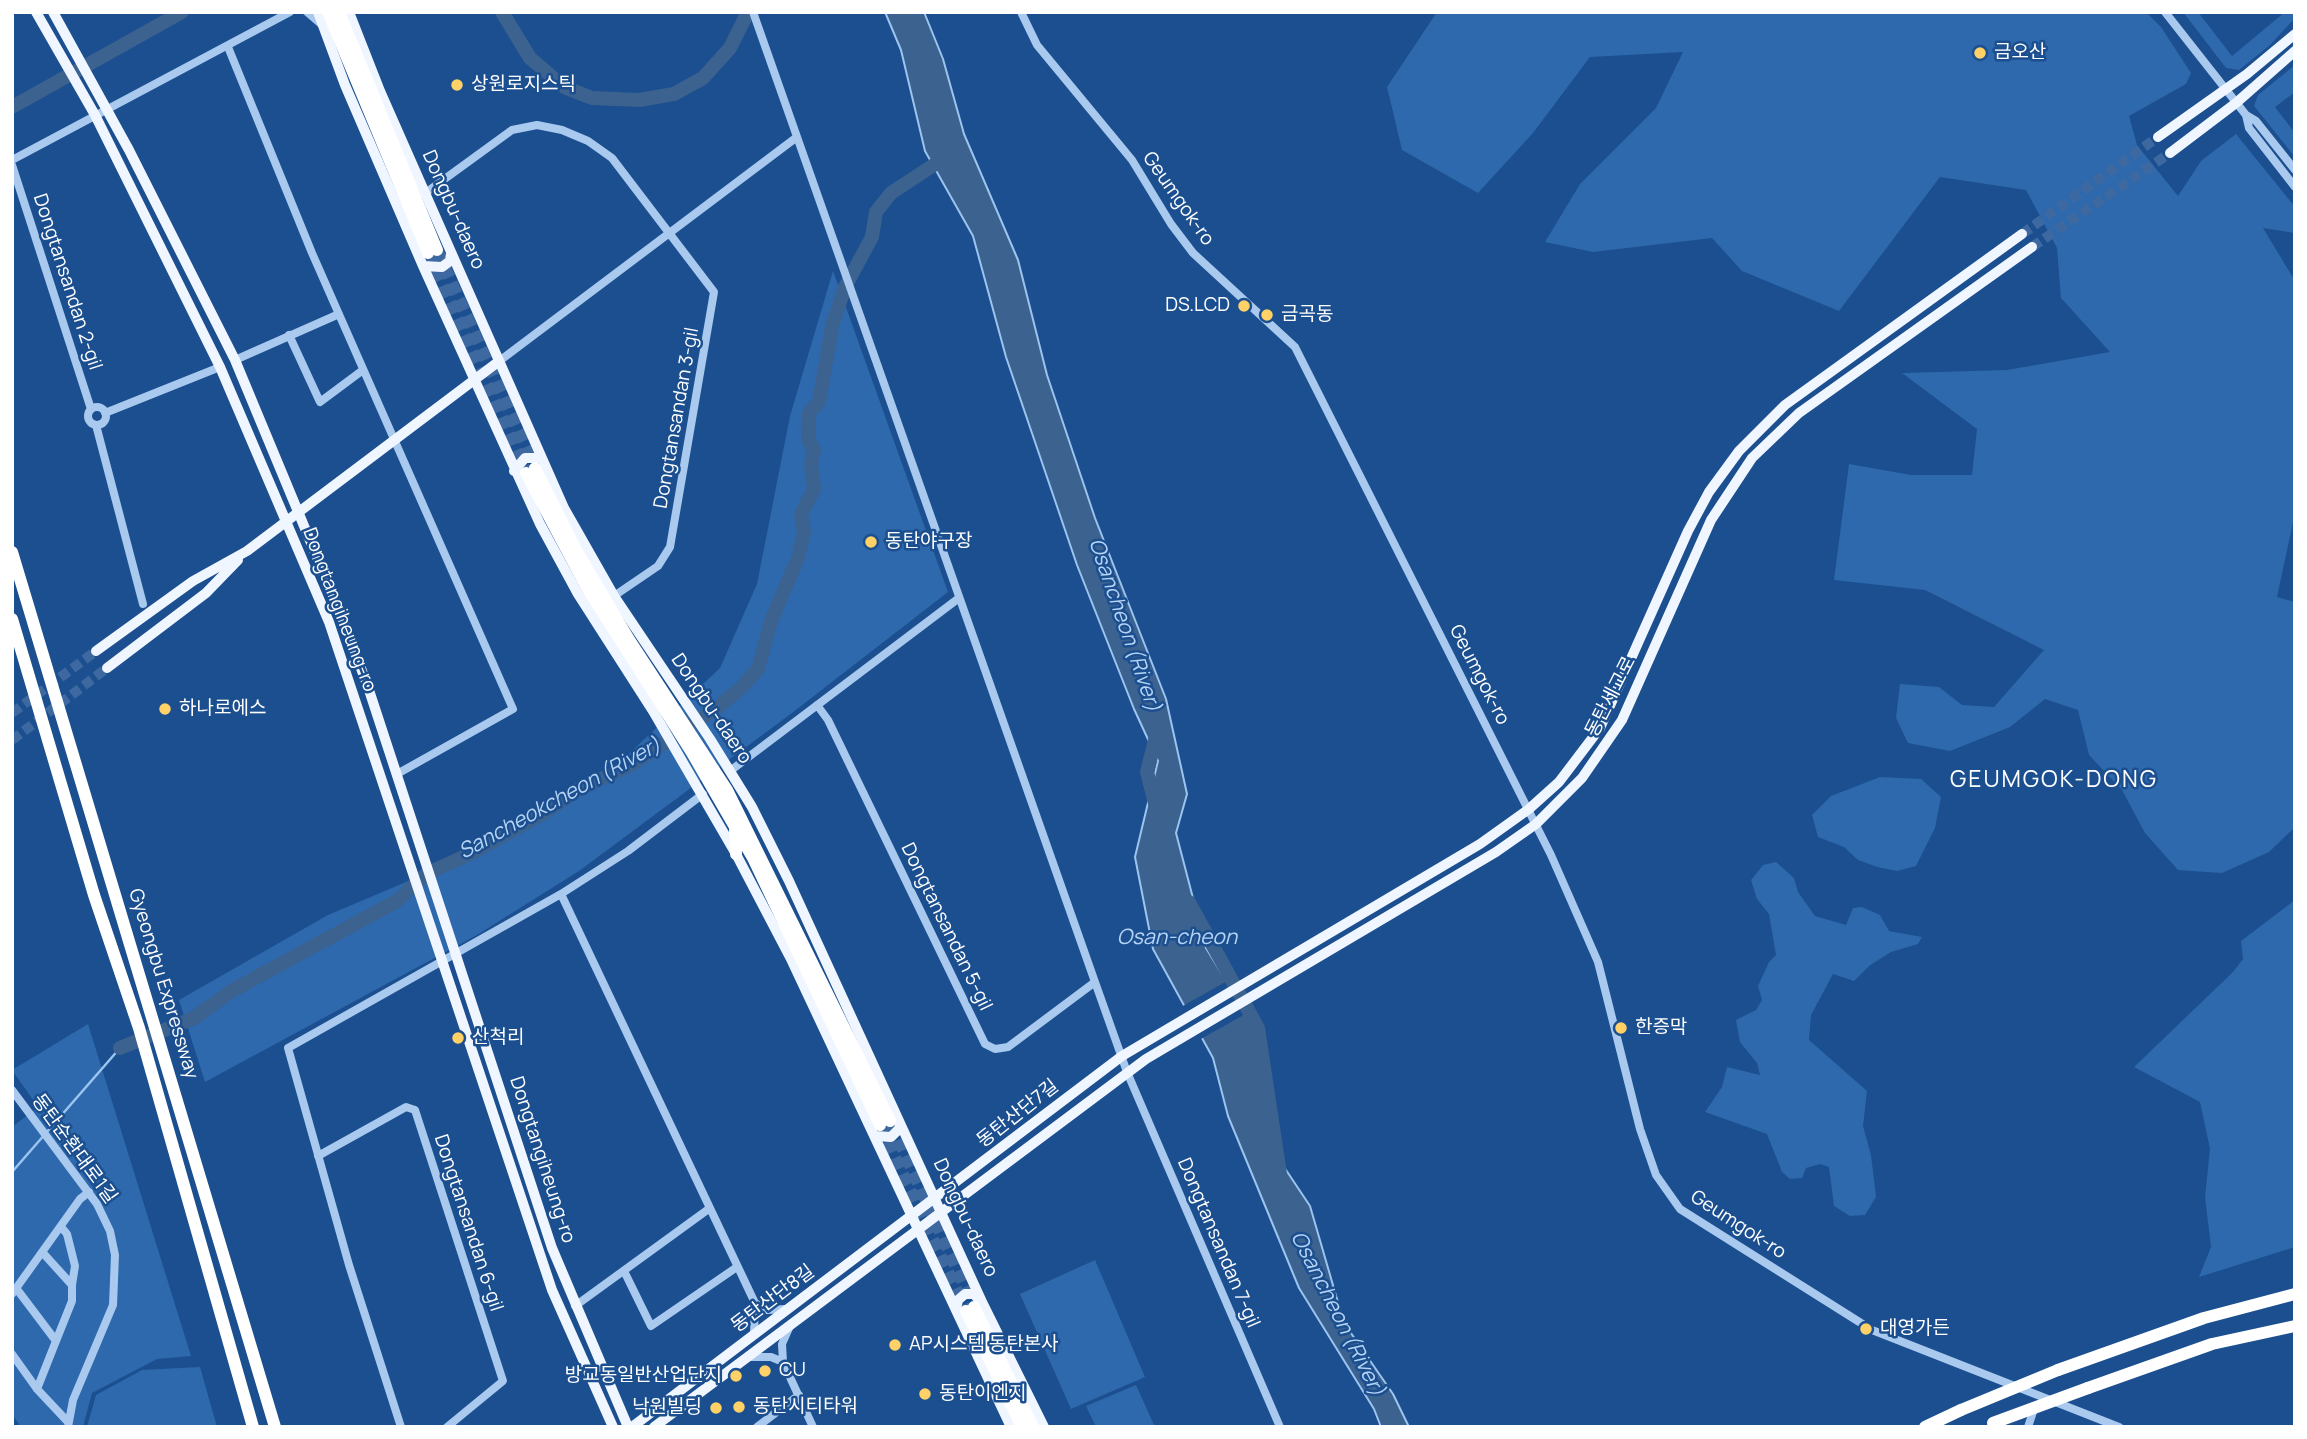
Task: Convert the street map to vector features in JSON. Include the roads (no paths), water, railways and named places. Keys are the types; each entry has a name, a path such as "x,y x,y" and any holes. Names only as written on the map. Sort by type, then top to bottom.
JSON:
{"highway":[{"name":"Dongbu-daero","path":"328,12 433,251 339,12"},
{"name":"Dongbu-daero","path":"529,467 588,590 697,749 762,855 886,1126"},
{"name":"Gyeongbu Expressway","path":"12,552 275,1427"},
{"name":"Gyeongbu Expressway","path":"12,619 93,888 139,1028 253,1427"},
{"name":"Dongbu-daero","path":"697,749 886,1126"},
{"path":"697,749 713,756 743,806 751,807"},
{"path":"735,827 736,854"},
{"path":"1925,1427 2058,1370 2204,1318 2295,1294"},
{"name":"Dongbu-daero","path":"969,1308 1022,1427"},
{"name":"Dongbu-daero","path":"969,1308 1033,1427"},
{"path":"1988,1425 2212,1344 2295,1326"}],"main road":[{"name":"Dongtangiheung-ro","path":"36,12 95,115 220,367 329,622 552,1290 613,1427"},
{"name":"Dongtangiheung-ro","path":"53,12 108,109 235,360 346,627 427,863 552,1248 630,1427"},
{"name":"Dongbu-daero","path":"318,12 345,85 474,380 614,596 679,723 697,749 730,771 751,807 886,1126 912,1217 1044,1427"},
{"name":"Dongbu-daero","path":"349,12 424,194 498,362 529,467"},
{"path":"2158,137 2264,62 2295,34"},
{"path":"2169,153 2236,103 2295,51"},
{"name":"동탄세교로","path":"1122,1056 1480,844 1529,809 1564,775 1600,728 1699,510 1723,472 1749,439 1805,390 2022,234"},
{"name":"동탄세교로","path":"1127,1072 1159,1050 1496,852 1536,824 1583,778 1622,720 1706,531 1721,502 1752,458 1800,413 2032,247"},
{"path":"423,266 442,267 450,261 451,253"},
{"path":"96,651 192,581 247,551 498,362"},
{"path":"107,668 206,593 247,551"},
{"name":"Dongbu-daero","path":"697,749 703,794 792,961 886,1126 935,1200 1011,1427"},
{"name":"동탄산단7길","path":"935,1200 1122,1056"},
{"name":"동탄산단7길","path":"941,1214 1127,1072"},
{"name":"동탄산단8길","path":"630,1427 935,1200"},
{"name":"동탄산단8길","path":"654,1427 941,1214"}],"street":[{"path":"12,160 290,12"},
{"path":"307,12 324,27"},
{"path":"753,12 1122,1056"},
{"name":"Geumgok-ro","path":"1021,12 1037,45 1132,160 1171,224 1193,253 1295,346 1529,809 1598,962 1640,1129 1656,1175 1680,1209 1883,1334 2119,1427"},
{"path":"2165,12 2236,103 2246,115 2256,121 2295,170"},
{"path":"228,47 363,370 513,709 397,774"},
{"path":"2246,115 2249,128 2295,187"},
{"name":"Dongtansandan 3-gil","path":"424,194 512,130 525,126 549,126 588,141 612,158 714,292 670,547 658,566 614,596"},
{"path":"498,362 797,137"},
{"name":"Dongtansandan 2-gil","path":"12,165 91,409"},
{"path":"235,360 339,314"},
{"path":"289,335 320,402 363,370"},
{"path":"105,413 220,367"},
{"path":"105,413 98,407 91,409 88,419 96,425 143,604"},
{"path":"96,425 104,422 105,413"},
{"path":"730,771 959,598"},
{"name":"Dongtansandan 5-gil","path":"817,705 828,720 985,1044 995,1049 1008,1047 1095,982"},
{"path":"401,1427 318,1156 288,1048 456,956 561,894 628,851 703,794"},
{"path":"561,894 755,1303 754,1335"},
{"name":"Dongtansandan 7-gil","path":"1122,1056 1280,1427"},
{"name":"동탄순환대로1길","path":"12,1090 89,1192 105,1218 113,1242 115,1293 109,1318 73,1399 68,1424"},
{"name":"Dongtansandan 6-gil","path":"318,1156 406,1107 415,1110 503,1381 447,1427"},
{"path":"56,1341 14,1291 80,1199 89,1192"},
{"path":"575,1306 710,1208"},
{"path":"37,1389 72,1301 75,1266 67,1234 62,1227"},
{"path":"43,1253 72,1285"},
{"path":"626,1275 651,1326 737,1267"},
{"path":"755,1303 775,1311 793,1306"},
{"path":"790,1326 782,1344 783,1362 813,1427"},
{"path":"12,1354 37,1389 68,1424"},
{"path":"749,1357 771,1357 783,1362"},
{"path":"757,1427 799,1395"},
{"path":"2028,1427 2038,1397"}],"water":[{"name":"Osan-cheon","path":"885,12 924,12 943,59 964,134 1018,260 1047,375 1095,518 1166,699 1187,794 1176,833 1206,948 1253,1025 1276,1155 1310,1206 1344,1323 1393,1394 1409,1427 1381,1427 1374,1409 1299,1288 1228,1116 1213,1058 1153,949 1135,857 1158,761 1134,709 1077,565 1006,357 973,236 925,151 901,50"}],"waterway":[{"path":"12,107 182,12"},
{"path":"502,12 530,58 564,87 592,98 639,100 674,94 703,78 730,48 748,12"},
{"name":"Sancheokcheon (River)","path":"120,1048 194,1018 233,990 397,901 426,874 476,851 544,813 579,789 631,765 717,708 742,687 758,669 771,621 798,558 804,532 801,514 814,489 811,464 814,450 808,439 809,413 819,402 832,326 845,287 872,237 876,212 891,193 949,155"},
{"name":"Osancheon (River)","path":"1156,807 1147,772 1157,732"},
{"name":"Osancheon (River)","path":"1189,902 1258,1028 1280,1174"},
{"path":"12,1172 120,1048"}],"tunnel":[{"path":"2022,234 2158,137"},
{"path":"2032,247 2170,153"},
{"path":"437,250 535,468"},
{"path":"428,253 525,470"},
{"path":"12,713 96,651"},
{"path":"12,740 107,668"},
{"path":"891,1123 974,1307"},
{"path":"880,1125 965,1309"}],"place":[{"name":"금오산","path":"1980,53"},
{"name":"상원로지스틱","path":"457,85"},
{"name":"DS.LCD","path":"1244,306"},
{"name":"금곡동","path":"1267,315"},
{"name":"동탄야구장","path":"871,542"},
{"name":"하나로에스","path":"165,709"},
{"name":"한증막","path":"1621,1028"},
{"name":"산척리","path":"458,1038"},
{"name":"대영가든","path":"1866,1329"},
{"name":"AP시스템 동탄본사","path":"895,1345"},
{"name":"CU","path":"765,1371"},
{"name":"방교동일반산업단지","path":"736,1376"},
{"name":"동탄이엔지","path":"925,1394"},
{"name":"동탄시티타워","path":"739,1407"},
{"name":"낙원빌딩","path":"716,1408"}],"district":[{"name":"GEUMGOK-DONG","path":"2054,781"}]}
